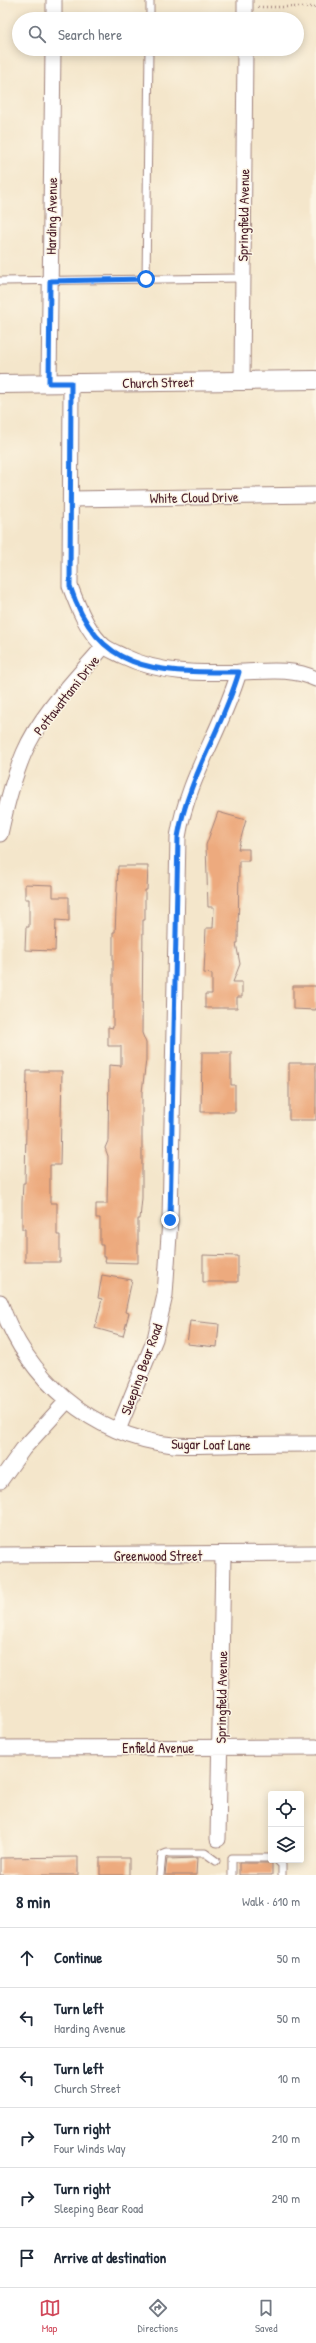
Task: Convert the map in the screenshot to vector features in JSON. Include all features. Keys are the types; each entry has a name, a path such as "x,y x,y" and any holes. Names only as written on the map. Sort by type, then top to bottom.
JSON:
{"street":[{"path":"54,0 54,12"},
{"name":"Harding Avenue","path":"49,383 53,56"},
{"name":"Springfield Avenue","path":"242,380 245,56"},
{"name":"Church Street","path":"0,384 316,380"},
{"path":"71,383 70,586 77,608 104,646 141,665 164,671 184,673 283,671 316,678"},
{"name":"White Cloud Drive","path":"71,499 316,495"},
{"name":"Pottawattami Drive","path":"0,834 9,794 25,752 46,717 104,646"},
{"name":"Sleeping Bear Road","path":"118,1430 154,1339 165,1294 170,1220 178,837 182,810 191,786 232,696 239,672"},
{"path":"0,1302 9,1328 24,1352 67,1401 24,1449 0,1482"},
{"name":"Sugar Loaf Lane","path":"67,1401 82,1412 118,1430 173,1444 316,1444"},
{"name":"Greenwood Street","path":"0,1555 223,1555 316,1553"},
{"name":"Springfield Avenue","path":"218,1839 223,1555"},
{"name":"Enfield Avenue","path":"0,1748 316,1747"}],"lane":[{"path":"150,0 150,12"},
{"path":"146,279 149,56"},
{"path":"0,281 242,278"},
{"path":"160,1875 160,1860 162,1855 167,1853 205,1853 216,1861"},
{"path":"232,1875 232,1858 268,1858"},
{"path":"280,1863 282,1865 282,1875"}],"path":[{"path":"245,9 316,7"}],"building":[{"path":"218,812 246,820 238,849 249,849 249,861 239,861 238,943 236,943 240,964 233,982 242,982 242,997 237,997 237,1008 205,1008 205,994 212,994 212,974 204,973 206,928 213,928 214,907 208,907 206,845"},
{"path":"118,866 148,866 147,890 145,890 145,920 143,920 142,1033 146,1043 146,1060 142,1092 142,1198 140,1219 138,1219 138,1263 105,1262 106,1257 103,1257 103,1245 100,1245 100,1218 96,1218 96,1204 107,1204 108,1156 105,1148 108,1141 109,1065 121,1066 121,1046 108,1046 108,1027 113,1028 113,932 115,932"},
{"path":"25,884 53,885 53,897 69,897 69,921 56,920 55,951 25,950 26,927 29,927 29,899 25,899"},
{"path":"293,986 316,986 316,1010 293,1009"},
{"path":"202,1052 231,1052 231,1085 235,1085 235,1112 201,1112"},
{"path":"289,1063 316,1063 316,1120 289,1120"},
{"path":"27,1071 62,1071 60,1165 50,1165 50,1203 57,1203 57,1235 60,1235 60,1262 25,1262 25,1229 22,1229 22,1202 23,1183 25,1183"},
{"path":"203,1255 238,1256 238,1282 203,1282"},
{"path":"102,1275 132,1280 125,1312 129,1313 123,1336 95,1328 102,1299 98,1298"},
{"path":"190,1321 219,1324 217,1347 187,1344"},
{"path":"78,1857 78,1875 0,1875 0,1858"},
{"path":"100,1858 129,1858 129,1875 100,1875"},
{"path":"197,1858 196,1875 165,1875 167,1859"},
{"path":"239,1863 272,1863 272,1875 239,1875"}],"route":[{"path":"146,279 50,281 49,383 71,383 70,586 77,608 88,625 104,646 141,665 164,671 184,673 239,672 232,696 218,723 182,810 178,837 170,1220"}]}
